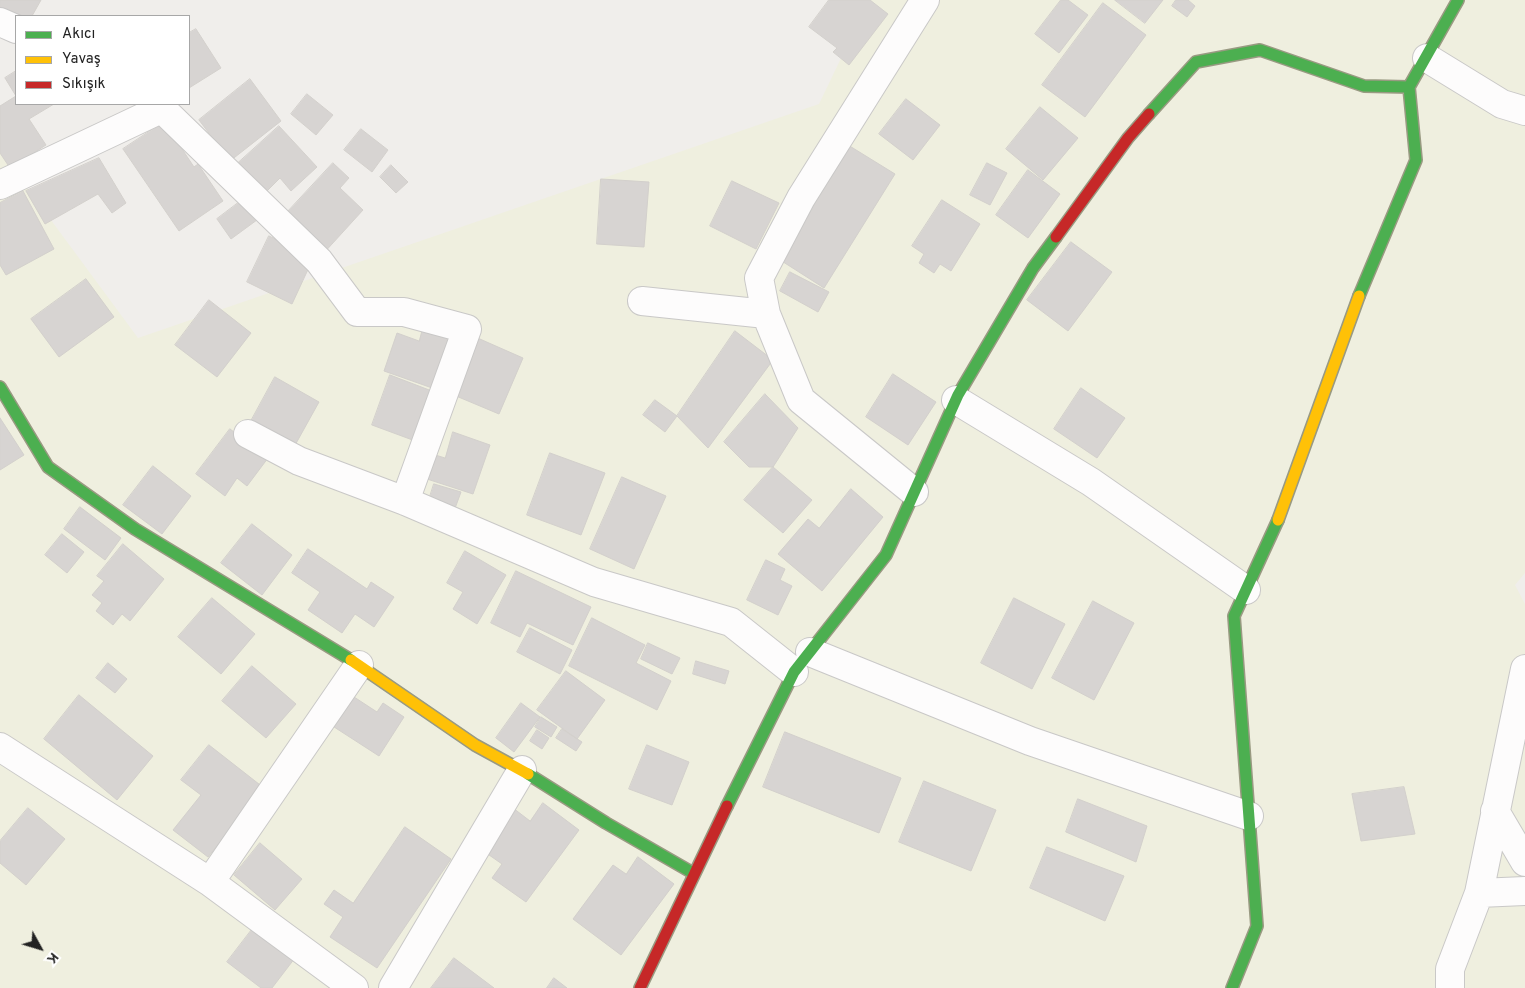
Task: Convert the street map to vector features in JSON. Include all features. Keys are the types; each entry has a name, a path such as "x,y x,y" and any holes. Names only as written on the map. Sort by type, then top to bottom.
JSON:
{"street":[{"path":"914,492 801,400 766,314 759,278 801,198 925,0"},
{"path":"1232,988 1257,926 1234,616 1286,503 1348,323 1416,160 1409,87 1458,0"},
{"path":"0,22 15,30"},
{"path":"640,988 693,873 802,662 886,554 956,400 1033,268 1128,138 1196,62 1260,50 1364,86 1409,87"},
{"path":"1427,58 1502,104 1525,111"},
{"path":"0,185 160,106 319,261 357,312 404,312 467,329 406,501"},
{"path":"642,301 766,314"},
{"path":"0,387 48,467 135,529 359,665 475,745 522,770 606,823 693,873"},
{"path":"956,400 1091,482 1246,590"},
{"path":"248,434 299,461 406,501 594,582 731,622 802,662 1249,816"},
{"path":"210,882 359,665"},
{"path":"1450,988 1450,969 1478,893 1525,669"},
{"path":"0,747 210,882 354,988"},
{"path":"393,988 522,770"},
{"path":"1495,811 1525,862"},
{"path":"1478,893 1525,890"}],"green space":[{"path":"869,0 1525,0 1525,573 1515,585 1525,604 1525,988 0,988 0,151 138,338 819,104"}],"building":[{"path":"0,0 41,0 33,15 15,16 0,11"},
{"path":"829,0 870,0 888,14 849,65 833,52 837,48 809,27"},
{"path":"1061,0 1068,0 1088,15 1059,53 1035,34"},
{"path":"1115,0 1163,0 1145,23"},
{"path":"1176,0 1188,0 1195,6 1187,17 1172,6"},
{"path":"1103,3 1146,35 1085,117 1042,85"},
{"path":"196,29 221,68 190,87 190,32"},
{"path":"15,72 15,94 5,78"},
{"path":"250,79 281,121 230,161 199,120"},
{"path":"307,94 333,115 316,135 291,114"},
{"path":"15,97 15,105 52,105 29,119 46,145 10,168 0,153 0,106"},
{"path":"906,99 940,125 913,160 879,134"},
{"path":"1040,107 1078,138 1043,180 1006,149"},
{"path":"164,122 194,167 198,164 223,201 179,231 123,149"},
{"path":"279,126 317,167 291,191 280,178 264,194 237,164"},
{"path":"361,129 388,150 372,172 344,150"},
{"path":"848,145 895,174 824,288 777,258"},
{"path":"99,158 126,203 112,213 98,194 45,224 26,191"},
{"path":"333,163 349,178 340,188 363,210 322,255 281,219"},
{"path":"987,163 1007,173 990,205 970,195"},
{"path":"391,165 408,182 396,193 380,177"},
{"path":"1028,170 1060,194 1028,238 996,215"},
{"path":"601,179 649,182 644,247 597,244"},
{"path":"732,181 779,203 756,249 710,226"},
{"path":"23,191 54,249 6,275 0,265 0,203"},
{"path":"246,197 261,217 231,239 217,219"},
{"path":"942,200 980,224 951,271 940,264 934,273 919,263 924,254 912,246"},
{"path":"269,236 297,249 311,263 292,304 247,282"},
{"path":"1071,242 1112,272 1068,331 1027,300"},
{"path":"790,272 829,292 818,312 780,291"},
{"path":"86,279 114,317 59,357 31,319"},
{"path":"209,300 251,333 217,377 175,345"},
{"path":"423,328 453,338 435,389 384,371 397,333 419,341"},
{"path":"735,331 773,360 708,448 677,416"},
{"path":"473,336 523,358 499,414 449,393"},
{"path":"893,374 936,402 908,445 866,417"},
{"path":"390,375 437,393 418,442 372,425"},
{"path":"275,377 319,402 294,447 250,423"},
{"path":"1081,388 1125,418 1097,458 1054,429"},
{"path":"765,394 798,428 773,467 749,467 724,442"},
{"path":"655,400 677,416 665,432 643,415"},
{"path":"0,418 24,455 0,470"},
{"path":"230,429 268,458 247,486 237,478 225,496 196,474"},
{"path":"453,432 490,445 473,494 424,478 432,454 445,458"},
{"path":"550,453 605,473 581,535 527,515"},
{"path":"153,466 191,496 162,534 123,505"},
{"path":"773,467 812,500 783,533 744,500"},
{"path":"622,477 666,496 634,569 590,549"},
{"path":"434,484 461,492 454,511 428,503"},
{"path":"851,489 883,517 822,591 778,554 808,519 819,528"},
{"path":"80,507 121,538 105,560 64,529"},
{"path":"252,524 292,555 262,595 221,563"},
{"path":"62,534 84,552 67,573 45,555"},
{"path":"123,544 164,579 130,621 122,614 113,625 96,611 102,603 92,595 104,581 97,576"},
{"path":"308,549 367,589 371,582 394,597 374,627 355,614 342,633 308,610 320,592 292,573"},
{"path":"465,551 506,575 477,624 453,609 463,592 447,583"},
{"path":"766,560 785,569 780,580 792,586 778,615 747,600"},
{"path":"516,571 591,607 573,645 527,623 520,637 491,623"},
{"path":"212,598 255,634 221,674 178,637"},
{"path":"1014,598 1065,624 1032,689 981,663"},
{"path":"1093,601 1134,623 1094,700 1052,678"},
{"path":"592,618 645,645 636,663 671,681 657,710 569,666"},
{"path":"530,628 572,650 560,674 517,652"},
{"path":"648,643 680,658 672,674 641,659"},
{"path":"696,661 729,671 725,684 693,674"},
{"path":"108,663 127,679 115,693 96,678"},
{"path":"252,666 296,704 266,738 222,701"},
{"path":"566,671 605,700 577,739 537,710"},
{"path":"79,695 153,756 117,800 44,739"},
{"path":"351,695 377,712 383,703 404,717 379,756 331,725"},
{"path":"521,703 540,717 514,752 496,738"},
{"path":"541,717 557,727 551,737 535,727"},
{"path":"562,729 582,742 576,751 556,738"},
{"path":"537,730 549,738 542,749 530,741"},
{"path":"785,732 901,778 879,833 763,787"},
{"path":"209,745 264,788 208,857 173,830 201,795 181,780"},
{"path":"647,745 689,762 672,805 629,789"},
{"path":"924,781 996,810 971,871 899,842"},
{"path":"1404,787 1415,834 1361,841 1352,794"},
{"path":"1078,799 1147,826 1136,862 1066,832"},
{"path":"543,803 579,830 526,902 492,878 502,864 482,850 513,808 530,821"},
{"path":"28,808 65,839 26,885 0,863 0,841"},
{"path":"405,827 451,859 377,968 330,937 343,917 324,904 334,890 353,903"},
{"path":"260,843 302,879 275,910 234,875"},
{"path":"1047,847 1124,876 1105,921 1030,888"},
{"path":"638,857 674,884 621,955 573,919 613,865 626,874"},
{"path":"257,923 298,954 272,988 261,988 227,962"},
{"path":"454,958 494,988 431,988"},
{"path":"554,978 567,988 547,988"}],"traffic: fast":[{"path":"1149,114 1196,62 1260,50 1364,86 1409,87 1458,0"},
{"path":"1359,296 1416,160 1409,87"},
{"path":"727,806 794,672 886,555 958,395 1033,268 1056,237"},
{"path":"0,387 48,467 135,529 351,660"},
{"path":"1232,988 1257,926 1234,616 1278,520"},
{"path":"528,774 606,823 693,873"}],"traffic: slow":[{"path":"1278,520 1359,296"},
{"path":"351,660 475,745 528,774"}],"traffic: jam":[{"path":"1056,237 1128,138 1149,114"},
{"path":"640,988 727,806"}]}
